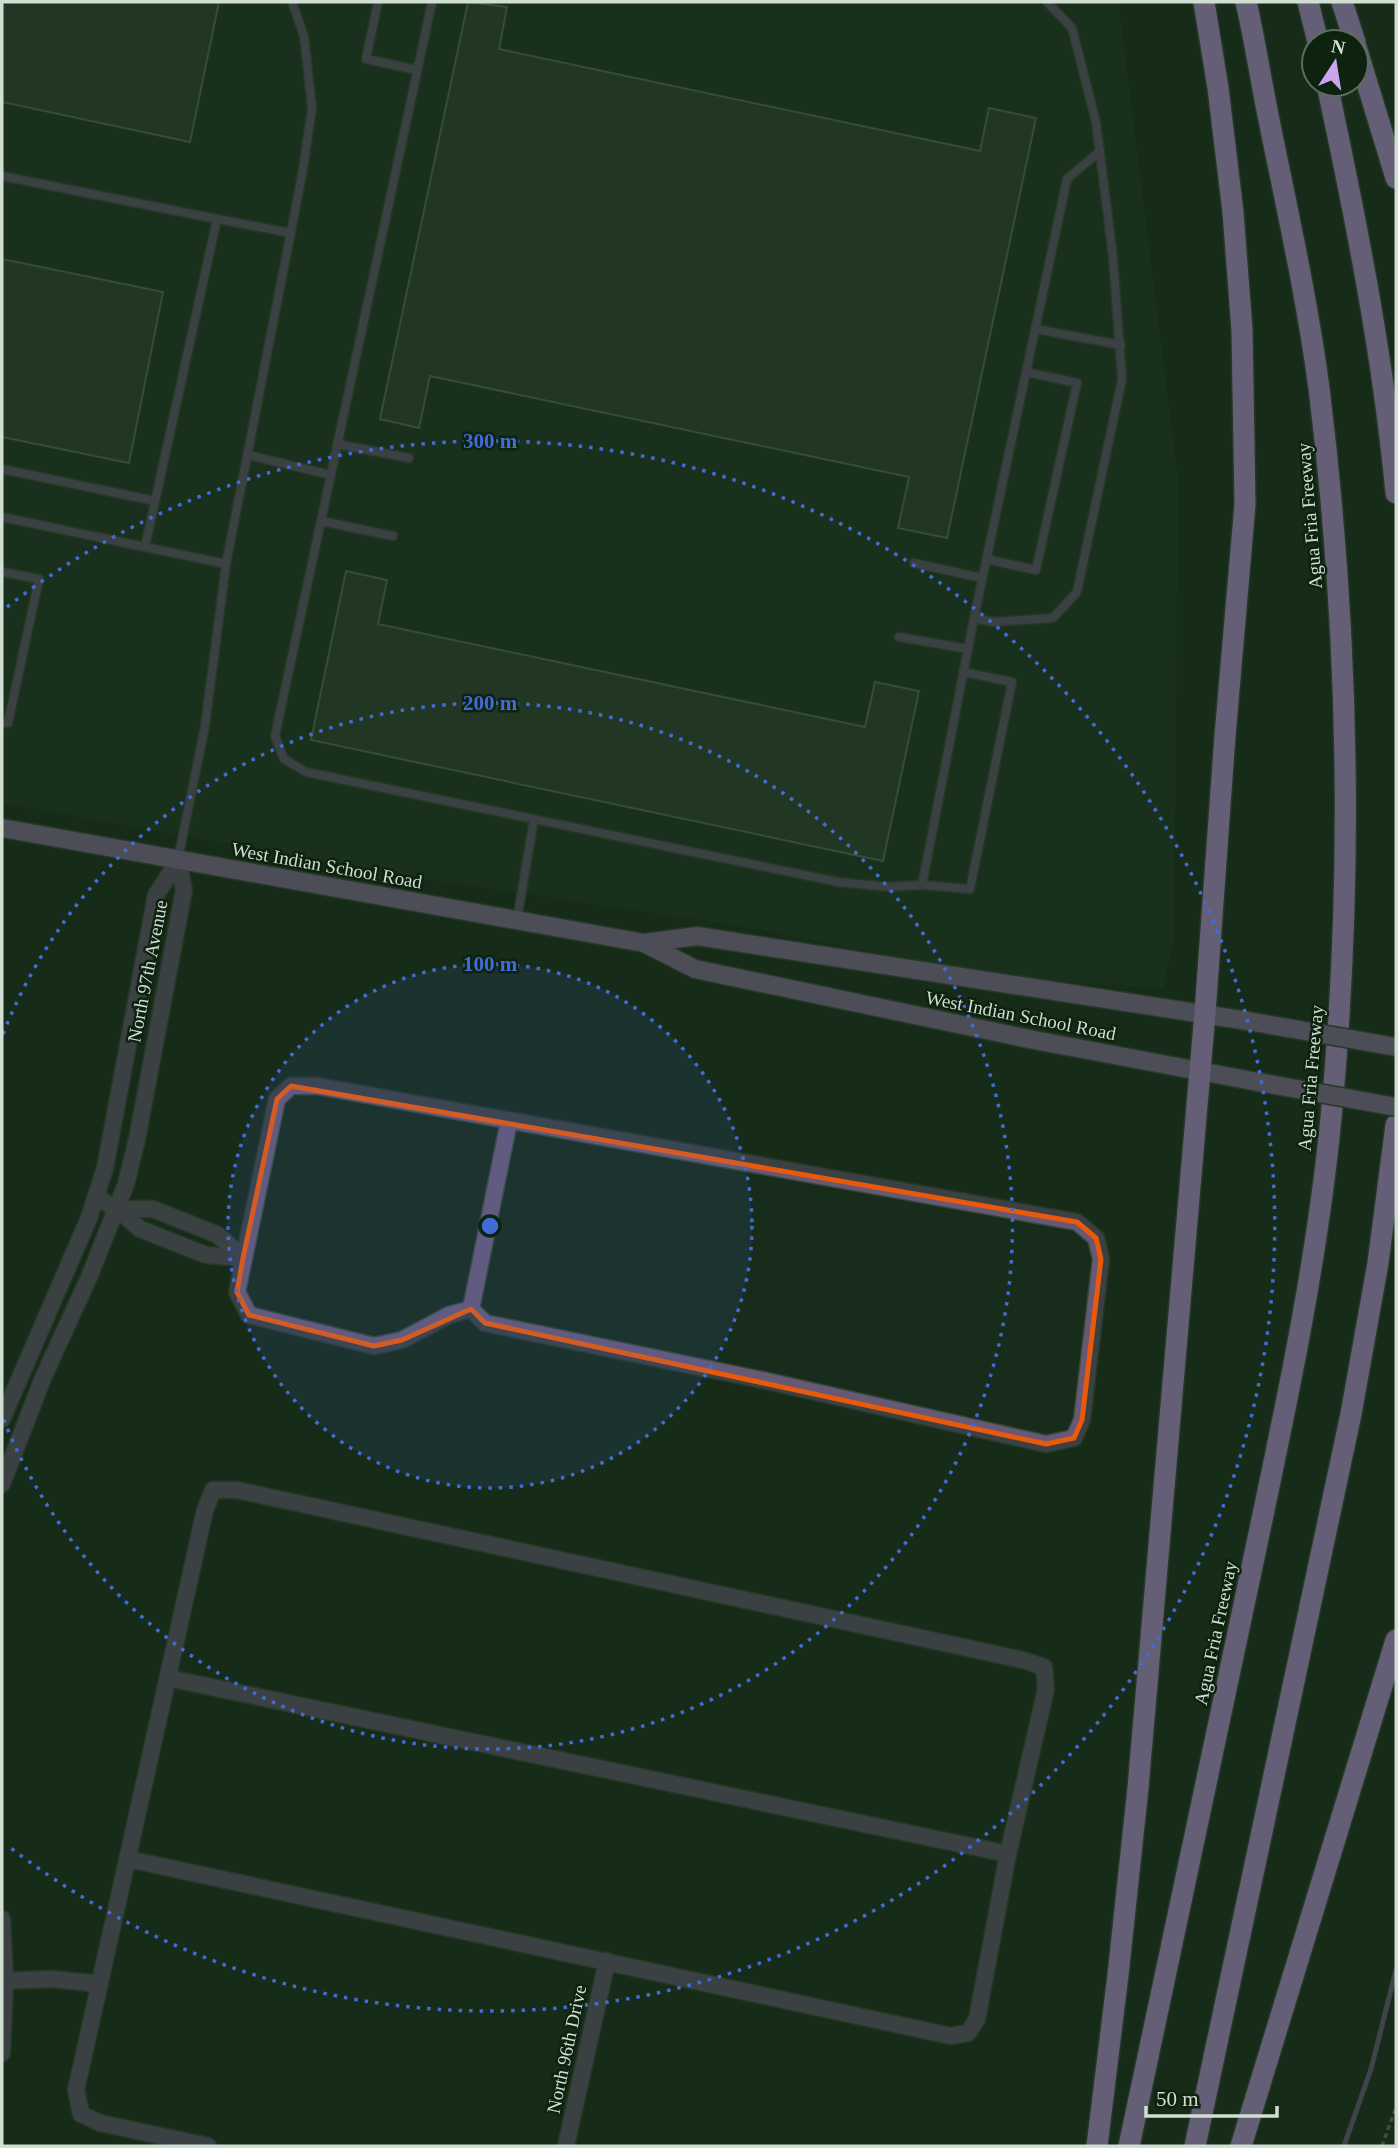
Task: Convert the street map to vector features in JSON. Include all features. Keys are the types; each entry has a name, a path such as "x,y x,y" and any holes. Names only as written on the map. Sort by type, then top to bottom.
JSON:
{"highway":[{"path":"1097,2146 1134,1824 1205,1013 1245,504 1242,330 1233,212 1218,88 1204,2"},
{"name":"Agua Fria Freeway","path":"1129,2146 1293,1371 1317,1229 1331,1122 1344,943 1346,746 1332,505 1307,310 1246,2"},
{"path":"1308,2 1314,28"},
{"path":"1342,2 1350,28"},
{"path":"1370,93 1396,178"},
{"path":"1330,98 1377,333 1387,398 1396,493"},
{"path":"1195,2146 1351,1414 1378,1263 1396,1125"},
{"path":"1241,2146 1396,1640"}],"main road":[{"name":"West Indian School Road","path":"2,828 644,943 695,969 1021,1037 1396,1107"},
{"name":"West Indian School Road","path":"644,943 697,936 1205,1013 1396,1047"}],"street":[{"name":"North 97th Avenue","path":"2,1419 96,1197 114,1133 156,895 178,861"},
{"name":"North 97th Avenue","path":"2,1483 43,1378 126,1184 184,890 178,861"},
{"path":"291,1086 317,1086 1077,1222 1096,1238 1101,1259 1082,1420 1074,1438 1046,1444 767,1381 485,1323 471,1309 449,1315 402,1340 374,1346 249,1315 237,1292 243,1258 277,1099 291,1086"},
{"path":"471,1309 509,1121"},
{"path":"96,1197 117,1209 140,1229 206,1255 243,1258"},
{"path":"117,1209 153,1209 218,1235 243,1258"},
{"path":"128,1859 951,2036 968,2033 978,2019 1008,1854 1046,1689 1044,1667 1010,1657 237,1490 213,1490 205,1510 76,2090 80,2114 100,2123 208,2146"},
{"path":"168,1678 1008,1854"},
{"path":"2,1919 2,2053"},
{"name":"North 96th Drive","path":"565,2146 607,1961"},
{"path":"3,1981 52,1979 100,1984"}],"lane":[{"path":"178,861 205,726 226,564 291,233 312,108 304,36 292,2"},
{"path":"378,2 366,59 417,70"},
{"path":"432,2 275,736 284,759 306,772 838,882 888,887 970,889 1012,682 964,672"},
{"path":"974,618 993,622 1053,618 1077,592 1122,379 1121,345 1096,122 1072,28 1047,2"},
{"path":"922,886 982,578 1067,179 1100,151"},
{"path":"2,176 291,233"},
{"path":"145,547 217,219"},
{"path":"1035,329 1121,345"},
{"path":"986,559 1036,570 1077,383 1026,372"},
{"path":"337,444 409,457"},
{"path":"248,455 331,475"},
{"path":"2,469 155,500"},
{"path":"2,517 226,564"},
{"path":"321,521 393,536"},
{"path":"914,563 982,578"},
{"path":"2,572 39,579 8,723 2,722"},
{"path":"899,636 968,649"},
{"path":"517,920 534,819"}],"path":[{"path":"1382,2146 1396,2107"}],"highlighted area":[{"path":"291,1086 1077,1222 1096,1238 1101,1259 1082,1420 1074,1438 1046,1444 485,1323 471,1309 402,1340 374,1346 249,1315 237,1292 243,1258 277,1099"}],"shaded area":[{"path":"2,2 1118,2 1178,479 1174,937 1163,988 1050,981 897,957 742,926 421,878 2,803"}],"building":[{"path":"2,2 219,2 190,142 2,102"},
{"path":"468,2 507,7 499,49 980,151 989,108 1036,118 947,538 898,528 909,477 430,376 419,428 380,419"},
{"path":"2,259 163,292 129,463 2,437"},
{"path":"346,571 387,580 378,624 865,727 875,682 919,691 883,861 311,740"}],"waterway":[{"path":"1344,2146 1371,2069 1396,1970"}]}
